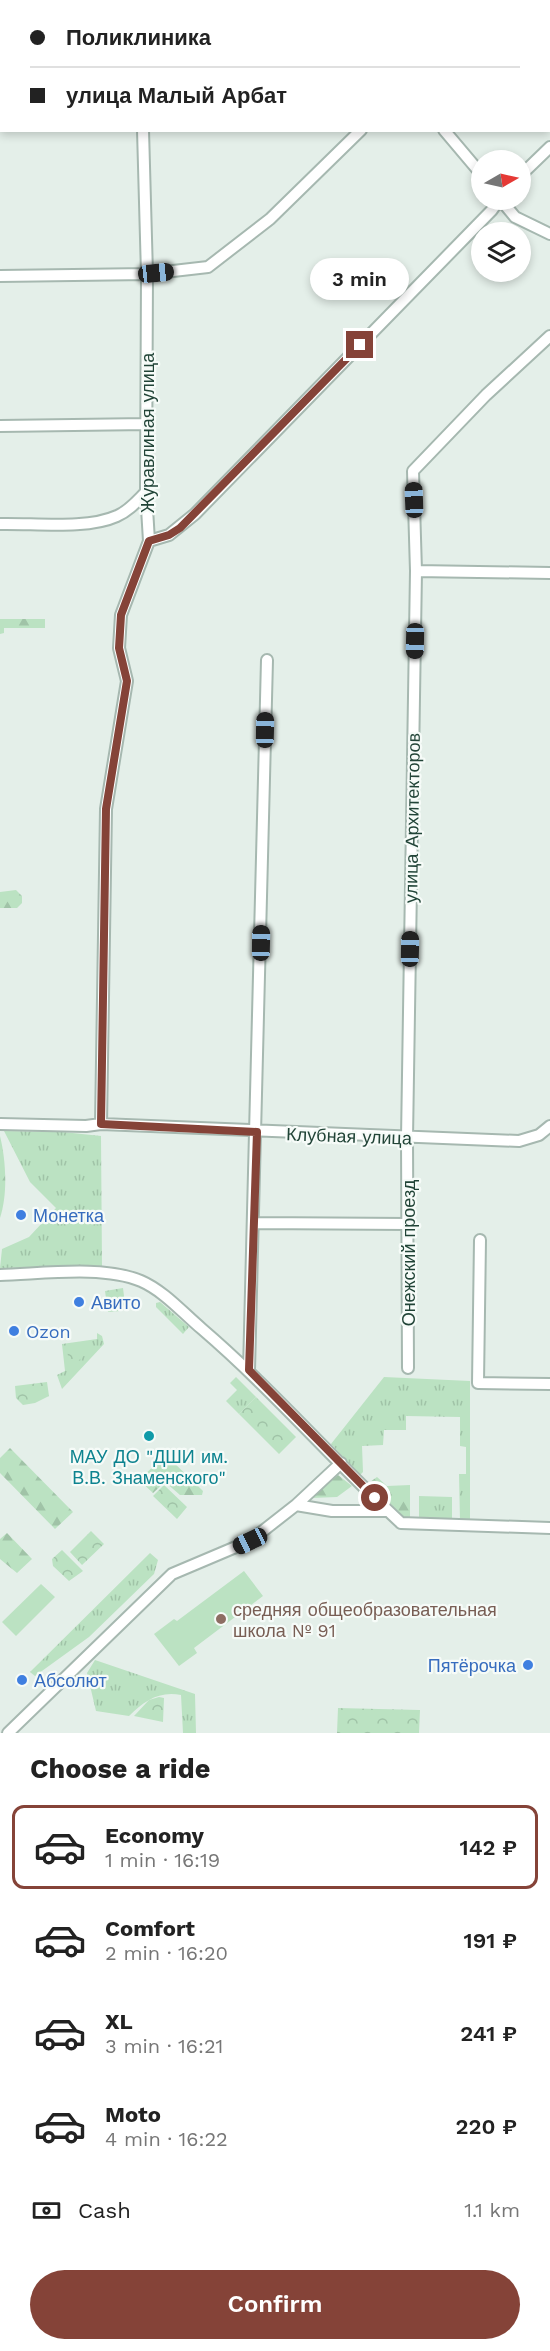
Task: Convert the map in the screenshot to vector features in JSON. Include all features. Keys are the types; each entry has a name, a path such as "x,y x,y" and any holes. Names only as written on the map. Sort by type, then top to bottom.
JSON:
{"street":[{"name":"Журавлиная улица","path":"101,1124 106,809 127,681 119,648 121,615 149,541 146,492 147,274 143,132"},
{"path":"0,276 147,274 208,267 270,219 359,132"},
{"path":"446,132 471,162"},
{"path":"531,165 550,147"},
{"path":"149,541 169,535 195,514 492,210"},
{"path":"509,210 516,217 550,234"},
{"name":"улица Архитекторов","path":"407,1138 416,571 413,471 486,395 550,336"},
{"path":"0,426 147,424"},
{"path":"0,524 83,523 107,520 133,506 146,492"},
{"path":"416,571 550,573"},
{"path":"249,1370 257,1132 267,660"},
{"name":"Клубная улица","path":"0,1124 101,1124 519,1141 539,1135 550,1126"},
{"name":"Онежский проезд","path":"407,1138 408,1368"},
{"path":"254,1223 408,1224"},
{"path":"480,1240 478,1383 550,1384"},
{"path":"0,1275 95,1274 141,1281 160,1293 249,1370 401,1523 550,1528"},
{"path":"8,1733 172,1574 250,1541 296,1505 340,1463"},
{"path":"296,1505 332,1511 388,1511"}],"green space":[{"path":"0,619 45,619 45,628 4,628 4,633 0,634"},
{"path":"16,890 22,896 22,903 17,908 0,908 0,892"},
{"path":"4,1131 63,1132 101,1136 102,1267 0,1268 2,1249 29,1237 56,1208 30,1182"},
{"path":"0,1136 5,1177 3,1209 0,1218"},
{"path":"123,1288 125,1304 120,1311 108,1312 105,1291"},
{"path":"160,1302 189,1327 183,1334 156,1307 156,1303"},
{"path":"97,1333 102,1336 104,1344 62,1389 57,1375 65,1371 62,1344 97,1339"},
{"path":"85,1347 86,1354 70,1368 67,1350"},
{"path":"236,1377 256,1397 239,1414 226,1401 237,1390 230,1383"},
{"path":"384,1377 470,1381 470,1521 460,1521 459,1474 466,1474 466,1447 460,1446 460,1417 406,1416 406,1430 384,1430 383,1445 362,1446 363,1472 360,1475 331,1444"},
{"path":"47,1382 49,1396 35,1403 23,1405 16,1398 15,1386"},
{"path":"256,1397 296,1437 279,1454 239,1414"},
{"path":"10,1448 73,1512 55,1529 0,1473 0,1458"},
{"path":"169,1458 203,1491 202,1495 180,1495 165,1482 153,1493 139,1480 159,1461"},
{"path":"338,1475 352,1486 337,1497 311,1498"},
{"path":"377,1477 387,1486 410,1485 410,1518 404,1518 370,1482"},
{"path":"164,1485 187,1507 177,1519 153,1496"},
{"path":"419,1496 452,1497 452,1520 419,1520"},
{"path":"91,1531 104,1544 82,1565 70,1552"},
{"path":"7,1533 32,1559 17,1573 0,1559 0,1539"},
{"path":"62,1550 83,1571 69,1581 53,1566 52,1559"},
{"path":"150,1553 158,1560 154,1574 89,1637 35,1676 30,1672"},
{"path":"244,1571 263,1596 194,1648 197,1653 179,1666 154,1634 174,1619 177,1621"},
{"path":"41,1584 55,1597 16,1636 2,1622"},
{"path":"95,1660 195,1694 196,1733 183,1733 181,1695 165,1694 152,1698 129,1716 96,1711 87,1673"},
{"path":"164,1698 163,1722 134,1716 149,1700"},
{"path":"338,1708 420,1710 419,1733 337,1733"}],"place":[{"name":"Монетка","path":"21,1215"},
{"name":"Авито","path":"79,1302"},
{"name":"Ozon","path":"14,1331"},
{"name":"МАУ ДО \"ДШИ им. В.В. Знаменского\"","path":"149,1436"},
{"name":"средняя общеобразовательная школа № 91","path":"221,1619"},
{"name":"Пятёрочка","path":"528,1665"},
{"name":"Абсолют","path":"22,1680"}],"route":[{"path":"360,345 180,528 169,535 149,541 121,615 119,648 127,681 106,809 101,1124 257,1132 249,1370 375,1498"}]}
